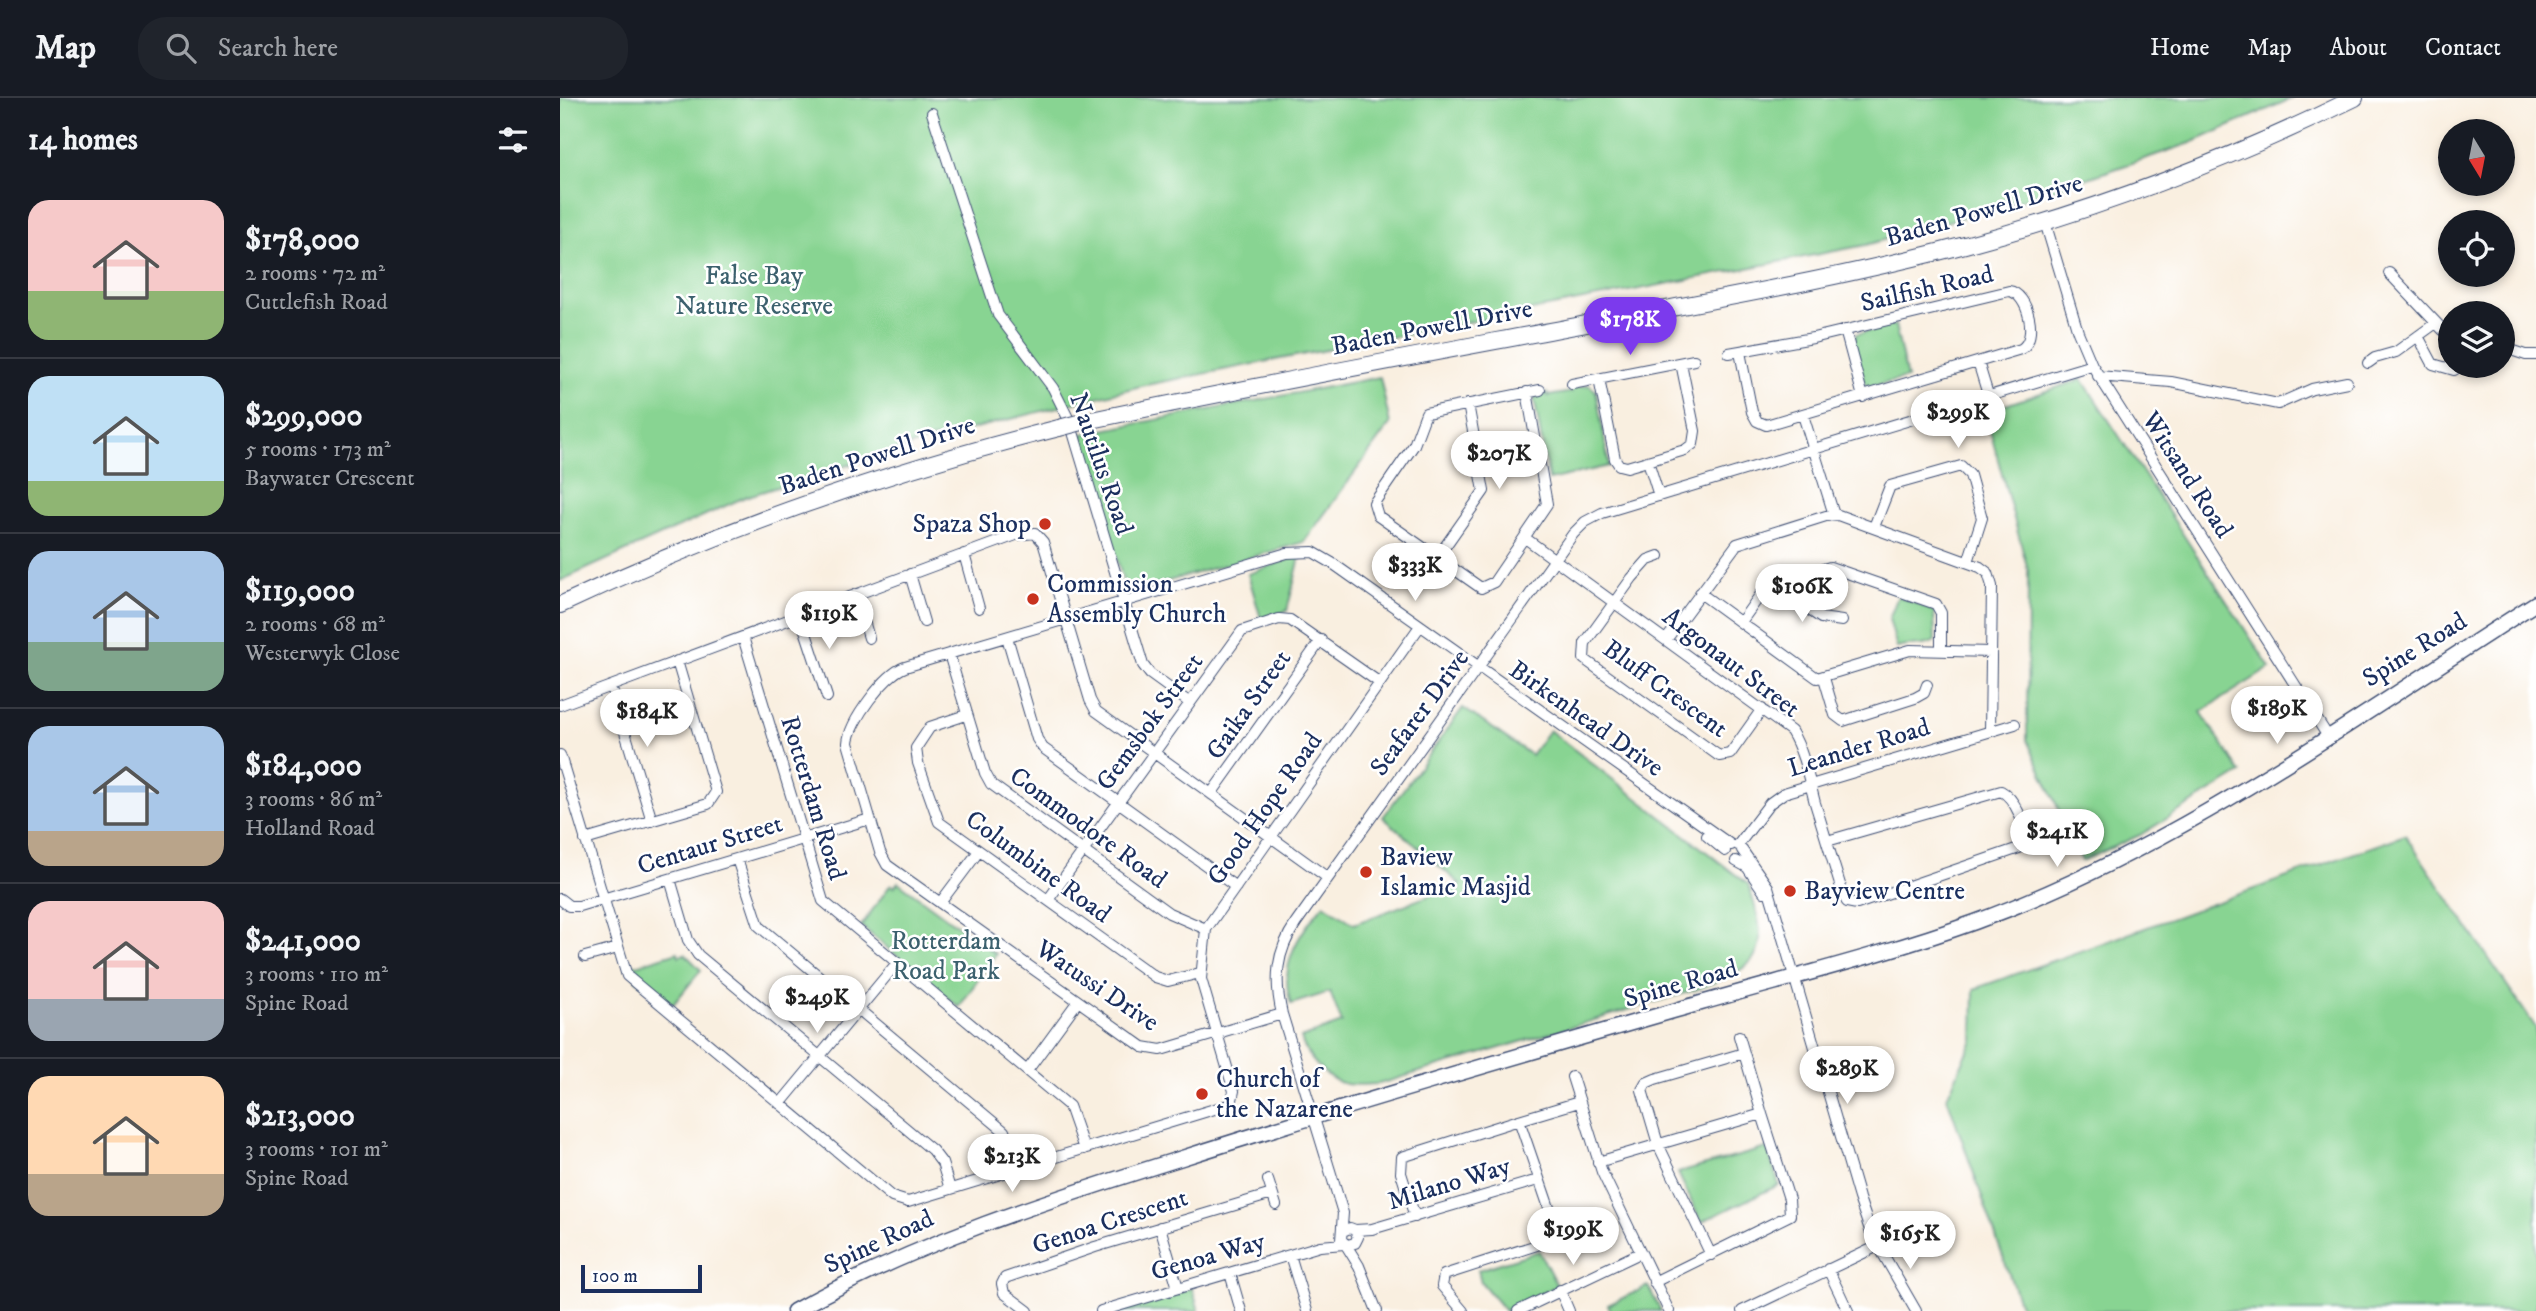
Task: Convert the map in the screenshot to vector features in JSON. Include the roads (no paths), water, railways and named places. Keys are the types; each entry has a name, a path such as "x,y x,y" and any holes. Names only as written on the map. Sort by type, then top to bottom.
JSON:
{"main road":[{"name":"Baden Powell Drive","path":"560,605 682,550 786,510 915,467 1082,422 1835,276 1967,245 2045,222 2197,168 2356,98"},
{"name":"Spine Road","path":"794,1311 863,1274 981,1223 1315,1117 1948,931 2067,884 2170,833 2536,603"}],"street":[{"name":"Nautilus Road","path":"932,113 998,315 1053,388 1070,422 1146,670 1189,703"},
{"name":"Witsand Road","path":"2045,222 2071,312 2098,376 2327,735"},
{"path":"2368,363 2396,352 2436,323 2389,273"},
{"name":"Sailfish Road","path":"1729,353 1845,330 2004,291 2015,292 2022,299 2031,332 2029,343 2021,349 1771,424 1757,421 1752,412 1740,352"},
{"path":"1845,330 1863,397"},
{"path":"2418,336 2433,364 2438,365"},
{"path":"2515,349 2536,355"},
{"path":"1572,384 1694,360"},
{"path":"1978,362 1989,398"},
{"path":"1599,379 1616,462 1628,467 1685,450 1693,443 1695,431 1681,363"},
{"name":"Seafarer Drive","path":"1377,1311 1359,1266 1282,1014 1276,984 1280,952 1292,928 1554,560 1585,522 1602,513 2092,365"},
{"path":"2098,376 2171,382 2278,404 2312,389 2347,382"},
{"path":"1527,392 1547,504 1494,582 1485,588 1478,587 1378,516 1374,503 1414,445 1424,415 1430,411 1527,392 1540,390"},
{"path":"1437,558 1484,491 1468,404"},
{"path":"1803,415 1834,514"},
{"path":"1648,461 1659,496"},
{"path":"1874,527 1890,486 1961,466 1970,475 1982,518 1968,562"},
{"path":"1666,640 1737,544 1834,514 1985,569 1992,580 1990,731"},
{"path":"560,705 964,554 1022,533 1035,533 1043,542 1065,620 1093,706 1099,714 1328,878"},
{"name":"Argonaut Street","path":"1525,538 1791,731 1844,898 1847,902 1857,904 1997,856 2019,848 2026,840 2009,796 2001,790 1827,841"},
{"name":"Birkenhead Drive","path":"1065,620 1289,552 1306,551 1322,556 1734,848 1761,875 1772,904 1859,1198 1878,1246 1916,1311"},
{"path":"964,554 979,608"},
{"path":"1615,603 1639,568 1659,556"},
{"path":"1741,622 1762,592 1772,584 1835,567 1936,604 1941,612 1941,651"},
{"path":"910,574 924,622"},
{"path":"1772,584 1821,618 1842,621"},
{"path":"1700,593 1814,676 1824,678 1910,650 1991,652"},
{"path":"856,594 869,638"},
{"name":"Bluff Crescent","path":"1615,603 1585,643 1582,654 1586,662 1719,756 1730,754 1762,709"},
{"path":"800,615 827,697"},
{"name":"Gemsbok Street","path":"1048,900 1237,636 1248,628 1285,618 1321,640 1380,683"},
{"name":"Watussi Drive","path":"1065,620 948,654 890,675 849,731 849,750 883,859 940,903 1148,1049 1161,1050 1282,1014"},
{"name":"Good Hope Road","path":"1084,1149 1231,1104 1234,1091 1200,973 1206,929 1420,626"},
{"name":"Rotterdam Road","path":"743,637 823,901 1069,1106 1084,1149"},
{"path":"1007,637 1040,744 1236,887"},
{"name":"Gaika Street","path":"1211,794 1321,640"},
{"name":"Commodore Road","path":"948,654 991,784 1170,914 1206,929"},
{"path":"585,840 708,804 716,792 677,661"},
{"path":"1824,678 1835,715 1843,721 1915,698 1924,693 1927,685"},
{"path":"611,686 652,821"},
{"name":"Columbine Road","path":"966,715 930,727 918,743 916,753 937,819 1161,980 1200,973"},
{"name":"Leander Road","path":"1736,861 1742,855 1734,848 1776,797 2015,724"},
{"path":"560,755 618,948 631,981 897,1200 908,1202 1084,1149"},
{"name":"Centaur Street","path":"560,899 574,907 603,900 870,819"},
{"name":"Birkenhead Drive","path":"1734,848 1728,860 1747,867 1772,904"},
{"path":"940,903 979,851"},
{"path":"737,859 759,926 1004,1131 1018,1169"},
{"path":"670,879 694,951 938,1156 950,1189"},
{"path":"585,957 618,948"},
{"path":"780,1104 897,963"},
{"path":"1027,1071 1078,1000"},
{"path":"1654,1282 1790,1214 1788,1199 1739,1036"},
{"path":"1711,1255 1658,1144 1642,1097 1646,1083 1744,1053"},
{"path":"1572,1077 1598,1162 1669,1311"},
{"path":"1415,1217 1401,1172 1402,1157 1579,1102"},
{"path":"1598,1162 1762,1114"},
{"path":"1463,1311 1442,1286 1444,1275 1533,1246 1556,1235 1556,1222 1538,1180 1519,1120"},
{"path":"1268,1180 1276,1205"},
{"name":"Milano Way","path":"1350,1236 1538,1180"},
{"name":"Genoa Crescent","path":"1028,1311 1004,1293 1002,1284 1005,1278 1160,1227 1272,1194"},
{"path":"1160,1227 1178,1287"},
{"name":"Genoa Way","path":"1101,1311 1350,1236"},
{"path":"1742,1311 1878,1246"},
{"path":"1518,1311 1640,1253"},
{"path":"1290,1255 1307,1311"},
{"path":"1828,1269 1848,1311"},
{"path":"1230,1273 1241,1311"},
{"path":"1560,1290 1569,1311"}],"place":[{"name":"Spaza Shop","path":"1045,524"},
{"name":"Commission Assembly Church","path":"1033,599"},
{"name":"Baview Islamic Masjid","path":"1366,872"},
{"name":"Bayview Centre","path":"1790,891"},
{"name":"Church of the Nazarene","path":"1202,1094"}],"park label":[{"name":"False Bay Nature Reserve","path":"754,291"},
{"name":"Rotterdam Road Park","path":"946,956"}]}
